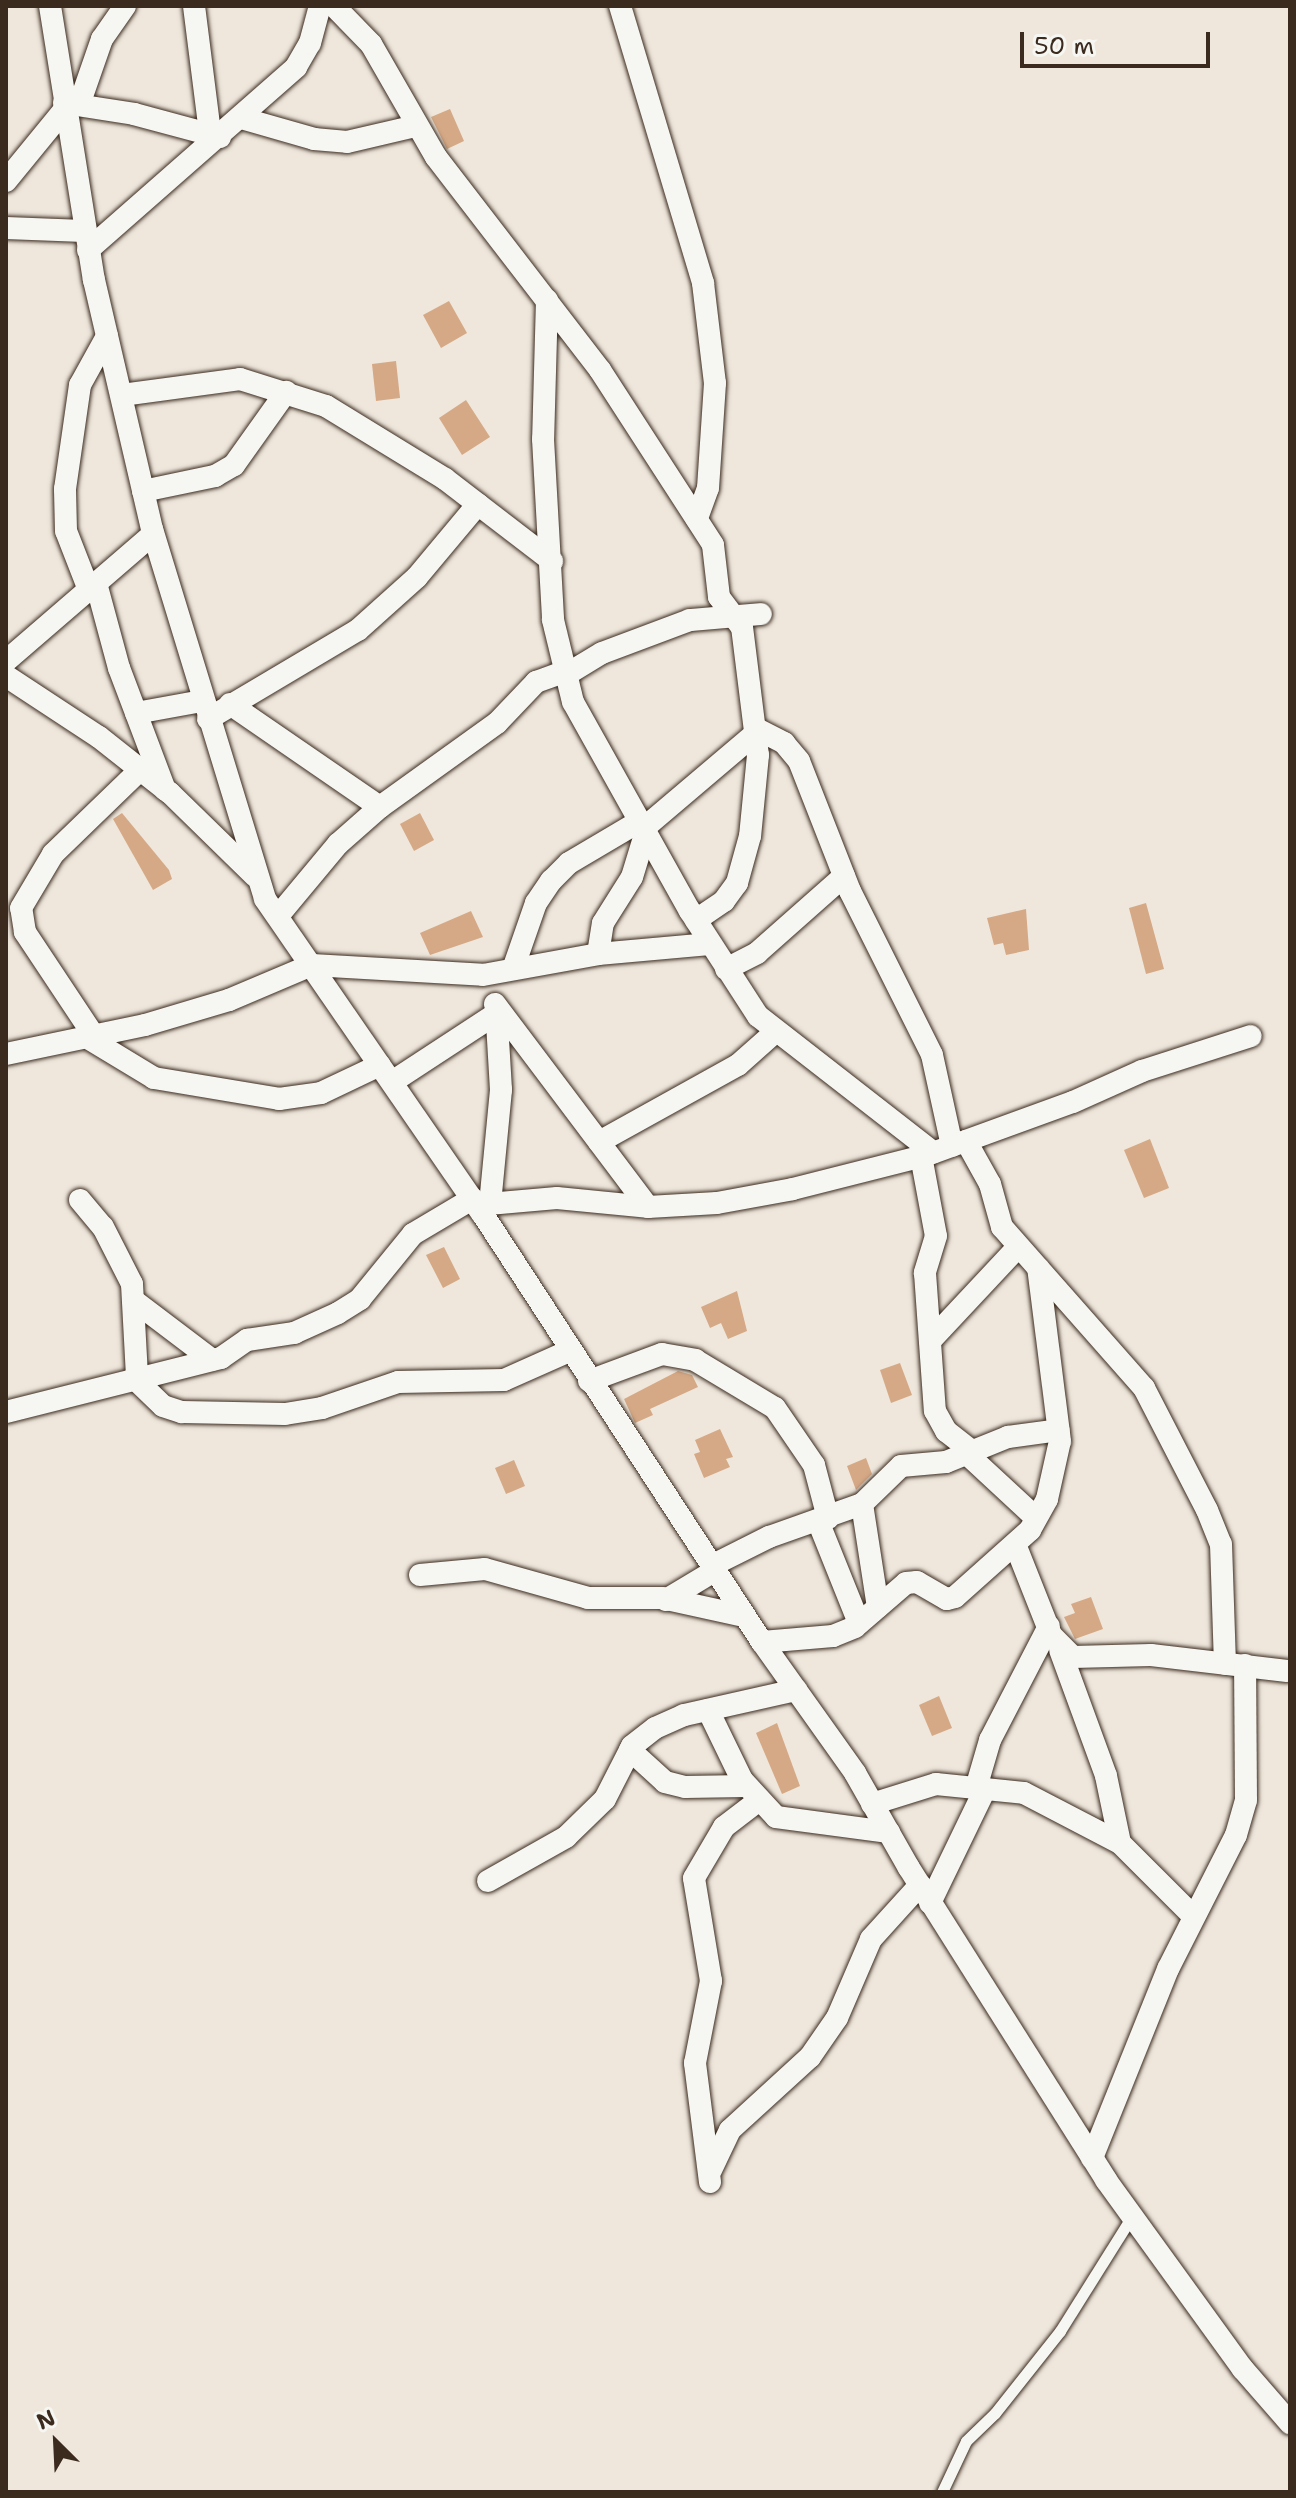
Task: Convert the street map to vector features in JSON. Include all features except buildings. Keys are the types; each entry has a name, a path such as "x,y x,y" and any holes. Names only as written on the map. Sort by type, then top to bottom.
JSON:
{"street":[{"path":"50,6 69,106 86,240 153,534 259,879 278,916 480,1202 569,1351 872,1804 925,1894 1092,2158 1243,2369 1290,2423"},
{"path":"6,181 69,106 93,58 125,6"},
{"path":"194,6 215,135"},
{"path":"6,228 86,240 215,135 241,118 296,67 310,43 320,6"},
{"path":"334,6 371,44 416,126 600,370 713,545 719,597 736,616 756,730 745,861 724,901 696,920"},
{"path":"620,6 703,283 715,383 708,488 697,519"},
{"path":"69,106 215,135"},
{"path":"241,118 314,139 347,142 416,126"},
{"path":"547,300 543,439 553,620 564,674 643,826 710,944 774,1033 990,1184 1002,1227 1017,1248 1144,1388 1207,1510 1221,1544 1246,1800 1236,1835 1193,1916 1092,2158"},
{"path":"107,336 80,385 65,489 66,531 92,586 165,790"},
{"path":"122,395 240,379 326,406 381,436 552,561"},
{"path":"143,491 215,476 234,465 286,392"},
{"path":"136,713 205,710 230,704 381,611 478,504"},
{"path":"6,661 51,628 92,586 153,534"},
{"path":"278,916 338,844 380,807 497,723 536,682 564,674 602,653 690,620 761,614"},
{"path":"6,676 165,790 259,879"},
{"path":"230,704 380,807"},
{"path":"480,1202 501,1090 496,1009 502,971 536,903 551,881 569,863 643,826 756,730"},
{"path":"756,730 784,743 799,761 844,876 932,1055 943,1149 936,1236 925,1273 939,1422 1036,1518"},
{"path":"140,770 53,854 21,908 25,932 91,1037 154,1078 279,1099 321,1093 386,1073 496,1009"},
{"path":"598,954 603,923 632,877 643,826"},
{"path":"726,969 757,953 844,876"},
{"path":"6,1054 91,1037 229,1000 312,965 502,971 598,954 710,944"},
{"path":"496,1009 648,1207"},
{"path":"599,1142 738,1065 774,1033"},
{"path":"6,1412 212,1360 247,1340 294,1333 360,1299 413,1234 480,1202 557,1198 648,1207 717,1203 943,1149 1142,1071 1251,1036"},
{"path":"80,1200 119,1255 133,1300 136,1377 163,1406 182,1412 285,1414 322,1408 398,1382 504,1380 569,1351"},
{"path":"930,1341 1017,1248"},
{"path":"762,1642 833,1636 859,1623 906,1583 928,1586 947,1599 955,1597 1015,1544 1036,1518 1055,1471 1059,1430 1038,1268"},
{"path":"133,1300 212,1360"},
{"path":"589,1381 662,1354 695,1360 775,1408 814,1465 823,1520 859,1623"},
{"path":"666,1600 712,1569 862,1504 901,1466 970,1453 1008,1437 1059,1430"},
{"path":"862,1504 878,1607"},
{"path":"1015,1544 1060,1650 1106,1776 1120,1843"},
{"path":"420,1575 485,1569 588,1598 666,1600 744,1616"},
{"path":"752,1794 724,1827 694,1878 711,1981 695,2063 710,2178 730,2130 810,2057 837,2018 871,1939 925,1894 981,1788 990,1740 1049,1626"},
{"path":"1060,1650 1073,1657 1151,1655 1287,1671"},
{"path":"488,1881 566,1837 605,1799 630,1750 655,1728 708,1710 796,1690"},
{"path":"708,1710 752,1794 776,1817 889,1832"},
{"path":"630,1750 665,1782 752,1794"},
{"path":"872,1804 936,1784 1024,1793 1120,1843 1193,1916"}],"lane":[{"path":"942,2492 966,2441 995,2413 1060,2331 1132,2215"}]}
